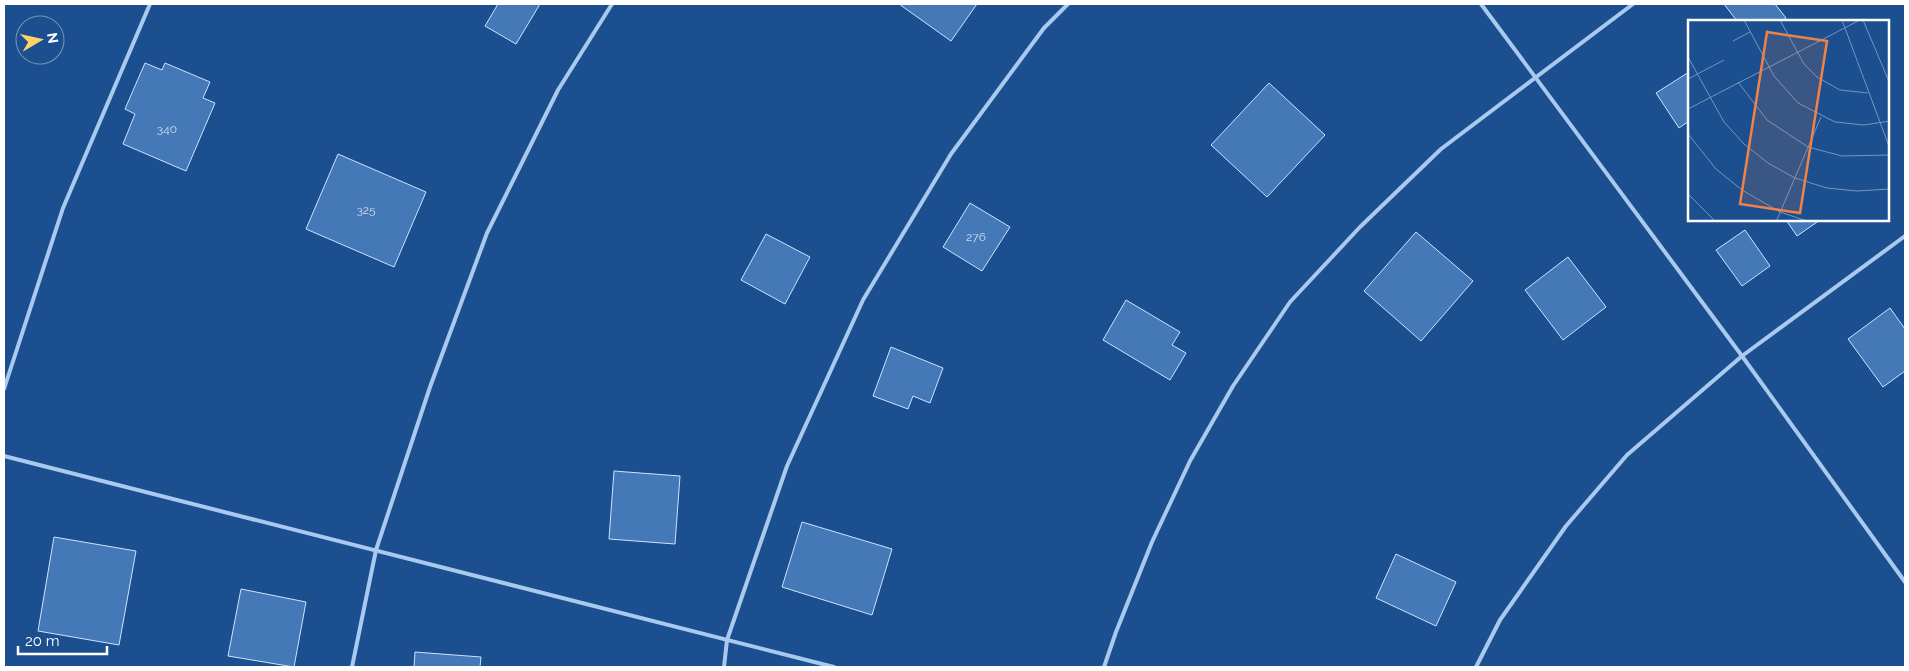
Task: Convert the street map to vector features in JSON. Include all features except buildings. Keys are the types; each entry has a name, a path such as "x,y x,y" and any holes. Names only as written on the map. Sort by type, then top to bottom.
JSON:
{"lane":[{"path":"4,389 63,208 150,4"},
{"path":"352,667 376,550 430,387 487,234 558,90 612,4"},
{"path":"724,667 727,640 787,466 864,300 951,154 1044,28 1068,4"},
{"path":"1481,4 1742,356 1905,582"},
{"path":"1104,667 1152,542 1190,461 1233,386 1290,302 1360,227 1441,149 1633,4"},
{"path":"1476,667 1500,620 1516,596 1566,526 1627,454 1742,356 1905,236"},
{"path":"4,456 834,667"}]}
